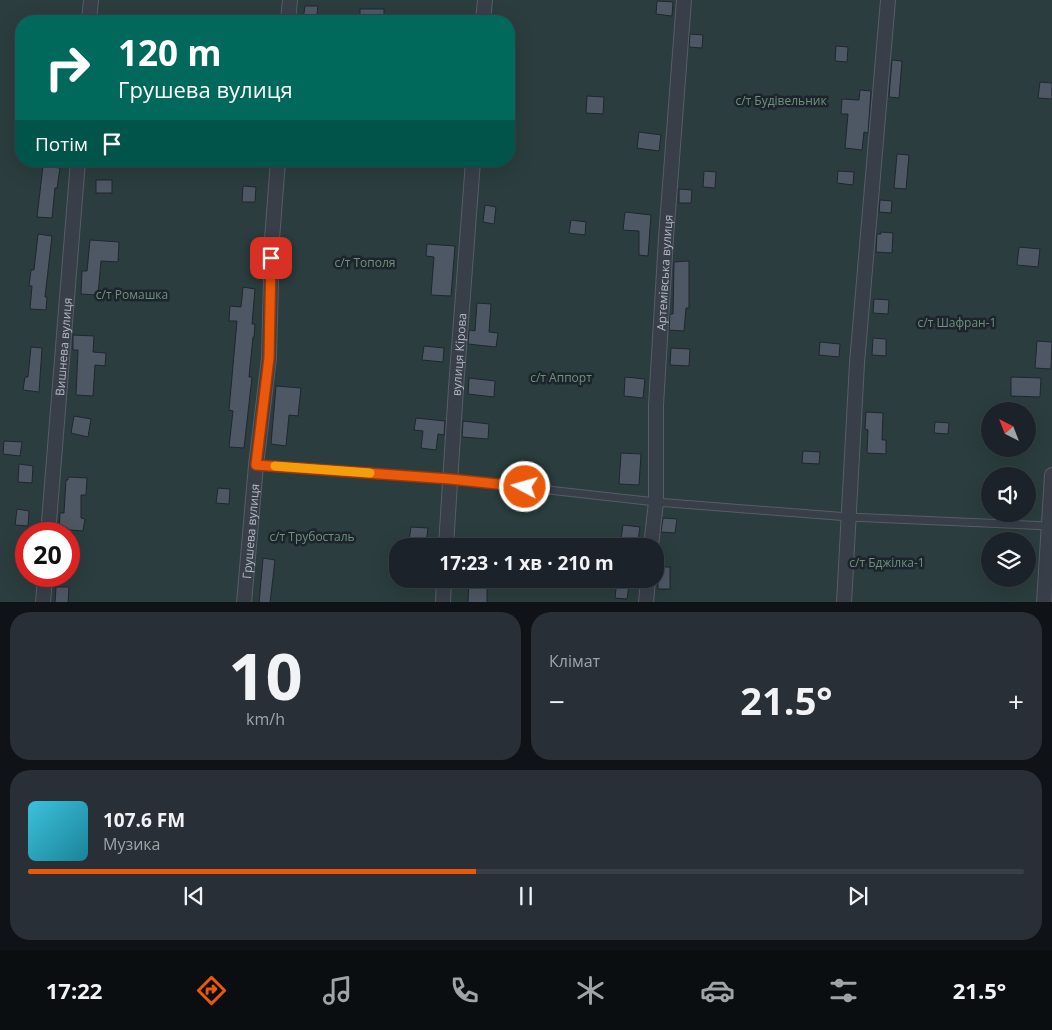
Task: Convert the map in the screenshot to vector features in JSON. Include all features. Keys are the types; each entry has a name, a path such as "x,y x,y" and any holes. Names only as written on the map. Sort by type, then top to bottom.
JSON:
{"street":[{"path":"90,15 91,0"},
{"path":"289,15 290,0"},
{"path":"484,15 485,0"},
{"name":"Артемівська вулиця","path":"652,538 656,502 656,405 666,238 684,0"},
{"path":"844,602 857,363 888,0"},
{"name":"Вишнева вулиця","path":"49,522 78,167"},
{"name":"Грушева вулиця","path":"244,602 256,465 269,358 272,238 278,167"},
{"name":"вулиця Кірова","path":"446,538 473,167"},
{"path":"1044,602 1052,475"},
{"path":"44,602 45,587"},
{"path":"443,602 444,588"},
{"path":"646,602 647,588"}],"lane":[{"path":"256,465 450,479 656,502 849,517 1049,526"}],"green space":[{"path":"0,0 1052,0 1052,602 0,602"}],"building":[{"path":"657,1 673,2 672,16 656,14"},
{"path":"305,6 318,6 317,15 304,15"},
{"path":"360,9 384,9 384,15 360,15"},
{"path":"690,34 703,35 702,48 689,47"},
{"path":"836,46 848,47 847,62 835,61"},
{"path":"892,60 902,61 899,98 889,97"},
{"path":"1040,82 1052,83 1052,99 1038,98"},
{"path":"860,90 871,91 868,133 864,132 862,150 845,148 848,114 841,114 842,99 859,100"},
{"path":"587,96 604,97 603,114 586,113"},
{"path":"639,132 661,135 659,151 637,148"},
{"path":"897,154 909,155 906,189 894,188"},
{"path":"43,167 60,168 57,188 55,188 52,218 37,217"},
{"path":"704,171 716,172 715,188 703,187"},
{"path":"838,171 854,172 853,185 837,183"},
{"path":"96,180 112,180 112,193 96,193"},
{"path":"243,186 256,187 255,202 242,202"},
{"path":"679,189 692,190 691,203 679,203"},
{"path":"880,200 892,201 891,213 879,212"},
{"path":"485,205 496,207 494,224 483,222"},
{"path":"625,212 651,215 648,256 639,255 639,231 623,230"},
{"path":"571,220 586,222 585,235 569,233"},
{"path":"881,232 893,233 892,253 876,252 877,234 881,234"},
{"path":"38,234 52,236 45,297 47,297 46,310 30,309 32,286 29,286 31,270 34,270"},
{"path":"90,240 119,242 118,262 101,261 98,295 81,294 82,271 87,271"},
{"path":"427,244 455,246 451,296 431,295 434,257 426,256"},
{"path":"1019,247 1040,249 1038,267 1017,265"},
{"path":"689,261 689,308 686,308 684,331 669,330 670,314 673,314 674,262"},
{"path":"243,287 255,289 252,324 255,324 249,377 252,377 244,448 229,447 233,411 229,410 237,321 229,321 230,306 241,307"},
{"path":"874,299 889,300 888,314 873,313"},
{"path":"477,303 491,304 489,332 498,333 496,347 468,344 469,330 475,331"},
{"path":"73,335 94,336 93,352 106,353 105,366 95,365 93,396 76,395 78,350 73,350"},
{"path":"873,338 886,339 886,356 872,355"},
{"path":"1037,341 1052,342 1051,369 1035,368"},
{"path":"820,342 840,344 839,357 819,355"},
{"path":"424,346 444,348 443,362 422,360"},
{"path":"31,347 42,348 39,392 23,390 25,377 28,377"},
{"path":"671,348 690,349 689,366 670,365"},
{"path":"625,377 645,379 643,398 624,396"},
{"path":"1011,377 1041,378 1040,397 1011,396"},
{"path":"469,378 495,381 494,397 468,394"},
{"path":"276,386 301,388 298,416 289,415 286,446 271,444"},
{"path":"866,412 883,413 882,440 886,440 886,454 867,453 868,430 865,429"},
{"path":"74,416 91,419 88,437 71,433"},
{"path":"416,418 445,421 444,435 438,434 436,450 421,448 423,431 414,430"},
{"path":"463,421 489,424 488,439 462,437"},
{"path":"935,422 949,423 948,434 934,433"},
{"path":"4,441 22,442 20,456 3,454"},
{"path":"803,451 820,452 819,464 802,463"},
{"path":"621,453 641,454 639,485 619,484"},
{"path":"19,464 33,466 32,483 18,482"},
{"path":"68,477 87,478 86,495 81,495 81,518 85,519 83,531 80,531 80,522 59,522 60,513 64,513 66,480 68,480"},
{"path":"218,488 230,489 229,504 216,503"},
{"path":"17,509 29,511 28,522 15,522"},
{"path":"663,518 677,519 675,533 661,532"},
{"path":"623,525 640,527 638,538 621,538"},
{"path":"411,527 428,528 427,538 409,538"},
{"path":"263,558 275,560 270,602 259,602"},
{"path":"664,567 670,567 670,589 658,589 664,588"},
{"path":"56,587 69,587 68,602 55,602"},
{"path":"469,588 487,588 487,602 468,602"},
{"path":"616,588 629,588 627,599 615,598"}],"slow traffic":[{"path":"275,466 370,473"}],"route":[{"path":"271,258 269,358 256,465 450,479 525,487"}],"park label":[{"name":"с/т Будівельник","path":"781,100"},
{"name":"с/т Тополя","path":"365,262"},
{"name":"с/т Ромашка","path":"132,294"},
{"name":"с/т Шафран-1","path":"957,322"},
{"name":"с/т Аппорт","path":"561,377"},
{"name":"с/т Трубосталь","path":"312,536"},
{"name":"с/т Бджілка-1","path":"887,562"}]}
